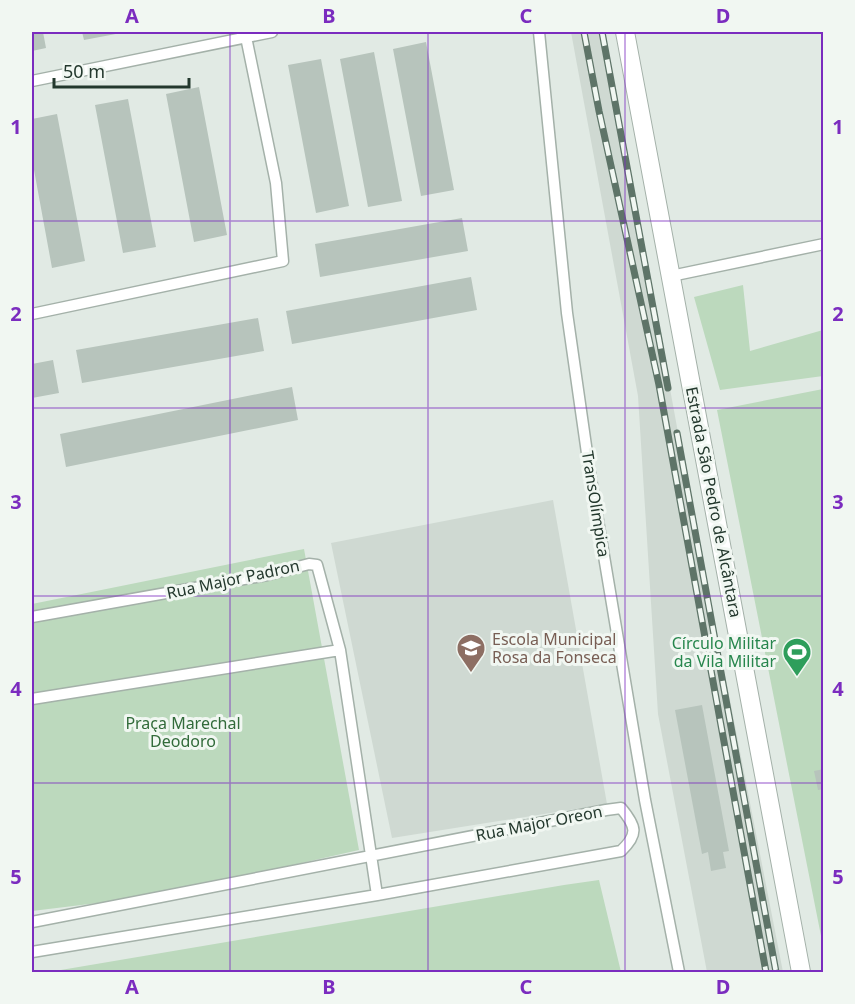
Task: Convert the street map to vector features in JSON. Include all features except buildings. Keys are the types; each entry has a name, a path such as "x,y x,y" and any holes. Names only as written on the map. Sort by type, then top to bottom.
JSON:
{"street":[{"name":"Estrada São Pedro de Alcântara","path":"625,32 801,972"}],"lane":[{"path":"32,81 272,32"},
{"name":"TransOlímpica","path":"539,32 567,313 589,467 645,800 679,972"},
{"path":"32,314 283,261 276,183 246,37"},
{"path":"671,276 824,244"},
{"name":"Rua Major Padron","path":"32,617 267,574 309,564 317,566 340,650 377,895"},
{"path":"32,699 340,650"},
{"name":"Rua Major Oreon","path":"32,922 606,810 621,808 632,821 631,842 621,851 377,895 32,952"}],"shaded area":[{"path":"571,32 605,32 681,449 783,972 707,972 658,714 638,396"},
{"name":"Escola Municipal Rosa da Fonseca","path":"553,500 607,804 392,838 331,543"}],"green space":[{"path":"743,285 750,351 823,330 823,376 720,390 694,297"},
{"name":"Círculo Militar da Vila Militar","path":"823,389 823,946 717,410"},
{"name":"Praça Marechal Deodoro","path":"304,549 359,850 106,902 32,911 32,604"},
{"path":"599,880 621,972 49,972 564,885"}],"railway":[{"path":"584,32 659,385 766,972"},
{"path":"602,32 668,388"},
{"path":"677,433 776,972"}],"place":[{"name":"Escola Municipal Rosa da Fonseca","path":"471,674"},
{"name":"Círculo Militar da Vila Militar","path":"797,678"}]}
